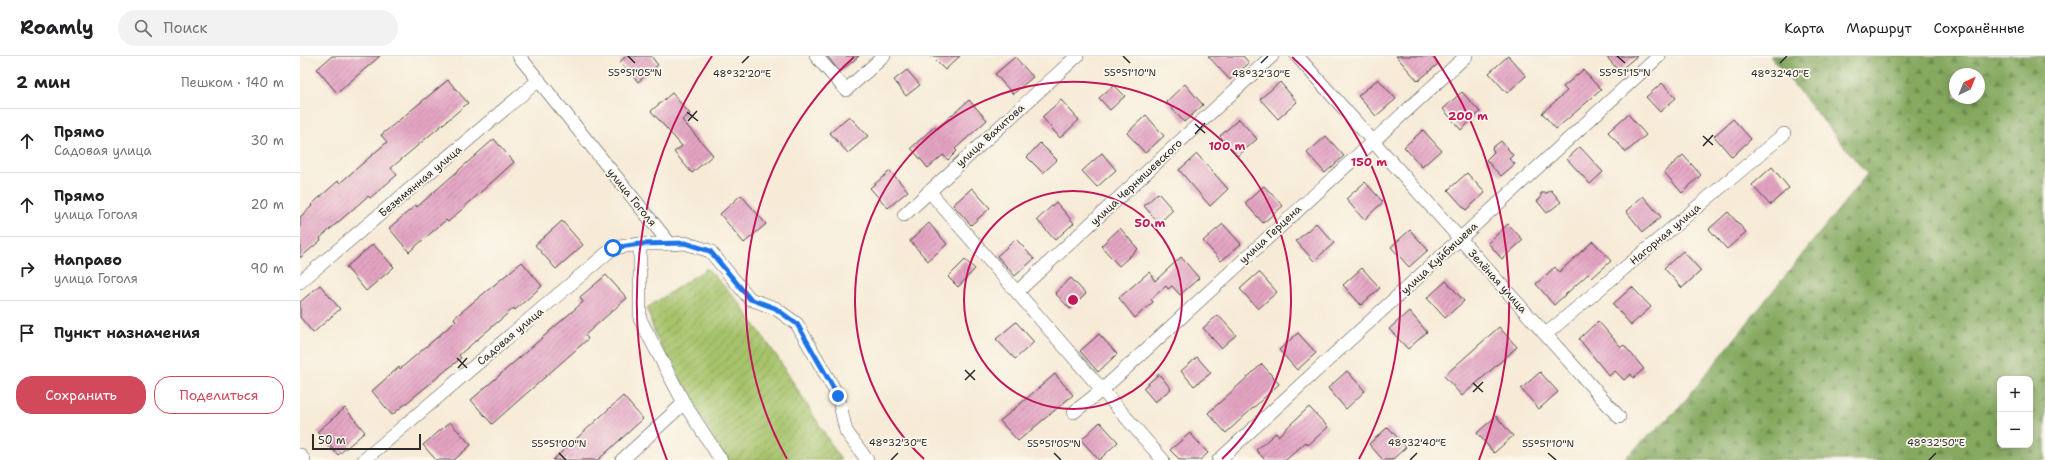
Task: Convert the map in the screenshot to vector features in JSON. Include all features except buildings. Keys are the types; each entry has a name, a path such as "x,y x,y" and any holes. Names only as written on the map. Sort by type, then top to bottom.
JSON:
{"street":[{"name":"улица Гоголя","path":"519,56 670,244"},
{"path":"816,56 846,90 884,56"},
{"name":"улица Вахитова","path":"904,215 1077,56"},
{"name":"улица Чернышевского","path":"1017,292 1272,56"},
{"name":"Зелёная улица","path":"1297,56 1371,141 1619,417"},
{"name":"улица Герцена","path":"1074,412 1102,390 1371,141 1466,56"},
{"name":"улица Куйбышева","path":"1219,460 1659,56"},
{"name":"Безымянная улица","path":"300,282 539,80"},
{"name":"Нагорная улица","path":"1546,334 1784,134"},
{"path":"930,191 1163,460"},
{"path":"670,244 685,243 710,251 750,299 775,308 797,324 838,396 846,431 867,460"},
{"path":"640,244 640,319 684,404 720,460"},
{"name":"Садовая улица","path":"364,460 613,248 640,244 670,244"},
{"path":"622,460 684,404"},
{"path":"300,455 304,460"}],"green space":[{"path":"1770,56 2045,56 2045,460 1623,460 1679,408 1867,174"},
{"path":"707,268 738,301 778,358 841,460 726,460 656,337 647,308"}],"route":[{"path":"613,248 640,244 685,243 710,251 750,299 775,308 797,324 838,396"}]}
